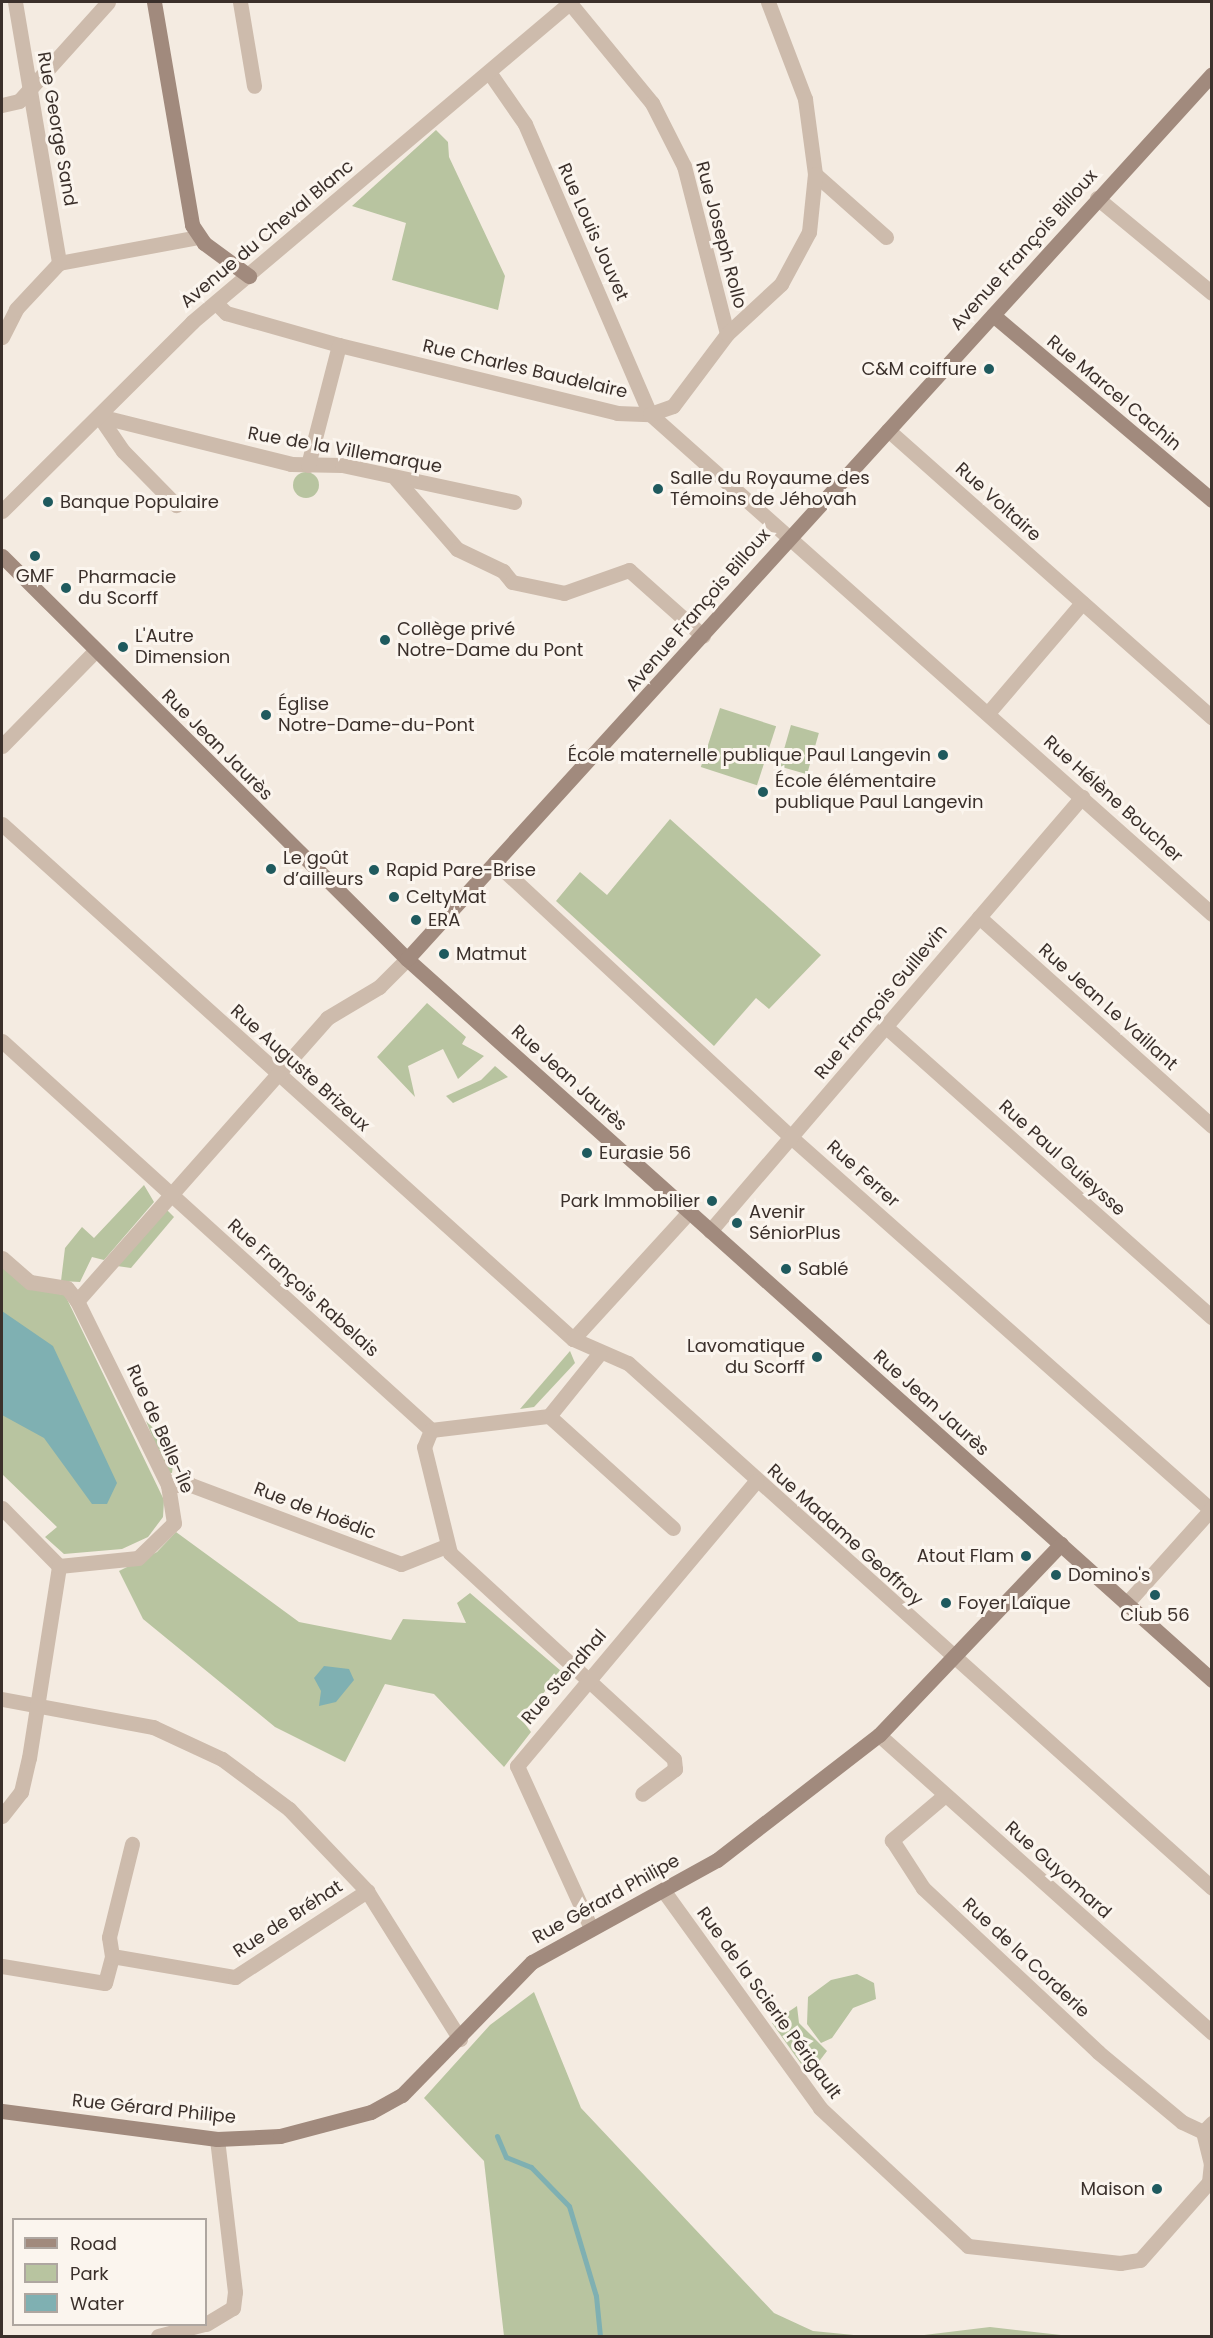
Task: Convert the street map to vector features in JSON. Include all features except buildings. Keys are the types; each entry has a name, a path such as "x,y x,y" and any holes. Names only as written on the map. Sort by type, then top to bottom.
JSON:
{"main road":[{"path":"154,2 198,237 249,276"},
{"name":"Avenue François Billoux","path":"407,959 702,636 789,535 888,430 1212,75"},
{"name":"Rue Marcel Cachin","path":"993,315 1212,500"},
{"name":"Rue Jean Jaurès","path":"2,556 407,959 1212,1680"},
{"name":"Rue Gérard Philipe","path":"2,2111 217,2139 280,2136 371,2112 402,2095 460,2039 532,1962 590,1926 717,1860 879,1735 956,1660 1061,1544"}],"street":[{"name":"Rue George Sand","path":"15,2 59,263"},
{"path":"2,105 18,101 108,2"},
{"path":"240,2 254,86"},
{"name":"Avenue du Cheval Blanc","path":"2,511 217,304 570,2"},
{"name":"Rue Joseph Rollo","path":"570,2 652,103 684,166 727,334"},
{"path":"768,2 805,99 815,174 809,232 781,284 727,334 673,406 650,414 789,535"},
{"name":"Rue Louis Jouvet","path":"489,72 525,124 650,414"},
{"path":"815,174 886,237"},
{"path":"1098,198 1212,292"},
{"path":"2,337 16,309 59,263 198,237"},
{"name":"Rue Charles Baudelaire","path":"217,304 226,313 339,345 617,413 650,414"},
{"path":"308,465 339,345"},
{"path":"99,416 123,451 177,505"},
{"name":"Rue de la Villemarque","path":"99,416 308,465 342,465 396,479 514,502"},
{"name":"Rue Voltaire","path":"888,430 1212,718"},
{"path":"396,479 412,504 457,549 503,571 512,582 564,593 629,570 702,636"},
{"name":"Rue Hélène Boucher","path":"789,535 1212,914"},
{"path":"988,713 1082,603"},
{"path":"2,746 95,651"},
{"name":"Rue François Guillevin","path":"710,1231 1082,798"},
{"name":"Rue Auguste Brizeux","path":"2,824 573,1339"},
{"name":"Rue Ferrer","path":"495,862 792,1138 1211,1509"},
{"name":"Rue Jean Le Vaillant","path":"979,917 1212,1126"},
{"path":"2,1258 30,1282 67,1288 78,1301 279,1076 327,1018 379,987 407,959"},
{"name":"Rue Paul Guieysse","path":"886,1027 1212,1317"},
{"name":"Rue François Rabelais","path":"2,1041 431,1430"},
{"path":"573,1339 690,1211"},
{"name":"Rue de Belle-Île","path":"59,1566 99,1566 138,1558 154,1548 174,1523 168,1485 78,1301"},
{"name":"Rue Madame Geoffroy","path":"573,1339 599,1354 628,1364 1212,1888"},
{"path":"599,1354 549,1416 431,1430 424,1448 446,1546 489,1593 674,1759 675,1769 642,1794"},
{"path":"549,1416 673,1528"},
{"name":"Rue Stendhal","path":"590,1926 517,1766 756,1480"},
{"name":"Rue de Hoëdic","path":"168,1485 191,1485 400,1564 446,1546"},
{"path":"2,1508 59,1566 21,1792 2,1816"},
{"path":"1126,1604 1211,1509"},
{"path":"2,1699 153,1727 222,1759 289,1809 368,1891 460,2039"},
{"name":"Rue Guyomard","path":"879,1735 1212,2033"},
{"name":"Rue de la Corderie","path":"945,1795 892,1840 923,1888 1098,2052 1207,2128"},
{"path":"2,1966 105,1983 112,1956 109,1938 132,1844"},
{"name":"Rue de la Scierie Périgault","path":"663,1890 820,2108 968,2246 1088,2260 1140,2260 1210,2183 1211,2164 1207,2128"},
{"name":"Rue de Bréhat","path":"112,1956 235,1977 368,1891"},
{"path":"207,2323 233,2308 235,2292 217,2139"},
{"path":"158,2337 198,2326"}],"green space":[{"path":"436,130 448,142 449,157 505,276 498,310 392,280 406,223 352,206"},
{"path":"306,472 315,476 319,485 315,494 306,498 297,494 293,485 297,476"},
{"path":"720,708 776,726 757,785 701,767"},
{"path":"791,725 819,733 807,774 779,766"},
{"path":"670,819 821,955 769,1009 756,998 714,1046 556,901 580,872 607,895"},
{"path":"427,1003 466,1037 462,1044 484,1056 458,1079 443,1049 408,1066 415,1097 377,1057"},
{"path":"495,1066 508,1077 453,1103 446,1096 481,1080"},
{"path":"144,1185 154,1202 104,1260 92,1257 80,1282 61,1281 65,1248 82,1227 94,1238"},
{"path":"166,1209 174,1217 131,1268 117,1266"},
{"path":"2,1267 29,1289 65,1295 164,1500 163,1517 148,1537 122,1549 64,1554 45,1537 57,1527 2,1474"},
{"path":"570,1351 575,1363 534,1407 520,1409"},
{"path":"146,1421 175,1449 172,1473 167,1473"},
{"path":"176,1532 299,1622 391,1640 403,1619 466,1623 457,1603 470,1593 561,1671 522,1720 531,1732 504,1767 434,1694 385,1684 345,1762 275,1727 143,1619 119,1571 157,1552"},
{"path":"857,1974 874,1983 876,1999 853,2008 832,2038 821,2043 807,2024 808,1997 831,1980"},
{"path":"534,1992 581,2108 774,2313 813,2331 864,2336 504,2336 484,2161 424,2098 490,2025"},
{"path":"797,2006 799,2023 827,2051 814,2068 804,2068 772,2023"},
{"path":"990,2327 1070,2336 916,2336"}],"water":[{"path":"2,1311 53,1346 117,1483 107,1504 92,1504 44,1438 2,1415"},
{"path":"324,1666 349,1669 354,1680 336,1702 319,1706 321,1691 314,1678"}],"waterway":[{"path":"497,2136 506,2157 531,2167 569,2206 596,2296 600,2336"}],"place":[{"name":"C&M coiffure","path":"989,369"},
{"name":"Salle du Royaume des Témoins de Jéhovah","path":"658,489"},
{"name":"Banque Populaire","path":"48,502"},
{"name":"GMF","path":"35,556"},
{"name":"Pharmacie du Scorff","path":"66,588"},
{"name":"Collège privé Notre-Dame du Pont","path":"385,640"},
{"name":"L'Autre Dimension","path":"123,647"},
{"name":"Église Notre-Dame-du-Pont","path":"266,715"},
{"name":"École maternelle publique Paul Langevin","path":"943,755"},
{"name":"École élémentaire publique Paul Langevin","path":"763,792"},
{"name":"Le goût d’ailleurs","path":"271,869"},
{"name":"Rapid Pare-Brise","path":"374,870"},
{"name":"CeltyMat","path":"394,897"},
{"name":"ERA","path":"416,920"},
{"name":"Matmut","path":"444,954"},
{"name":"Eurasie 56","path":"587,1153"},
{"name":"Park Immobilier","path":"712,1201"},
{"name":"Avenir SéniorPlus","path":"737,1223"},
{"name":"Sablé","path":"786,1269"},
{"name":"Lavomatique du Scorff","path":"817,1357"},
{"name":"Atout Flam","path":"1026,1556"},
{"name":"Domino's","path":"1056,1575"},
{"name":"Club 56","path":"1155,1595"},
{"name":"Foyer Laïque","path":"946,1603"},
{"name":"Maison","path":"1157,2189"}]}
